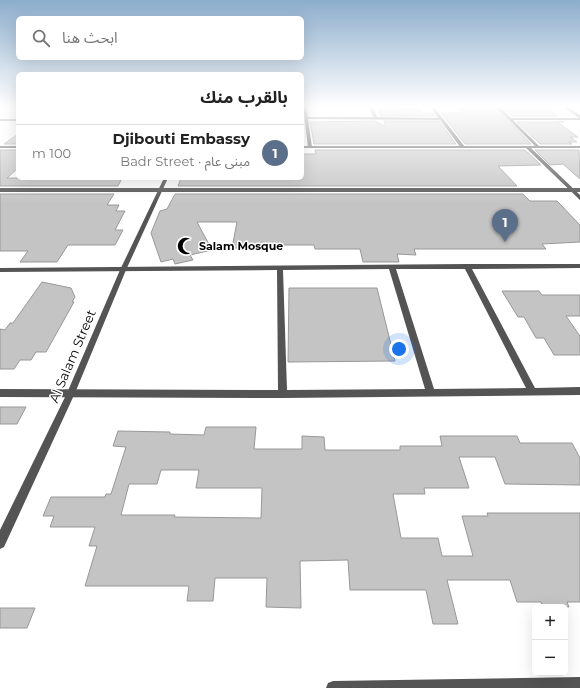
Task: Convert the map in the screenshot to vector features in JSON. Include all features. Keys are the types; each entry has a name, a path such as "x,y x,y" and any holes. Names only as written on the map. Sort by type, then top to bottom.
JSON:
{"street":[{"path":"309,139 310,147"},
{"path":"456,139 463,147"},
{"path":"530,139 538,147"},
{"path":"0,147 16,147"},
{"path":"304,147 580,147"},
{"path":"527,147 580,198"},
{"name":"Al Salam Street","path":"0,543 71,393 123,270 165,180"},
{"path":"0,190 580,190"},
{"path":"467,266 532,391"},
{"path":"0,270 580,266"},
{"path":"280,268 283,394"},
{"path":"392,268 431,393"},
{"path":"0,393 283,394 580,391"},
{"path":"333,688 580,684"}],"building":[{"path":"11,139 16,139 16,144 4,144"},
{"path":"313,139 452,139 456,144 314,144"},
{"path":"461,139 526,139 531,144 465,144"},
{"path":"535,139 573,139 577,142 569,142 572,144 540,144"},
{"path":"0,150 16,150 16,170 7,178 16,178 16,180 121,180 118,186 0,186"},
{"path":"315,150 525,150 541,165 498,166 517,186 178,186 180,180 304,180 304,154 316,154"},
{"path":"535,150 579,150 580,179 563,164 550,165"},
{"path":"0,194 114,194 107,205 119,205 116,211 125,211 115,230 123,230 115,245 68,245 57,262 20,262 28,251 0,251"},
{"path":"175,194 523,194 530,201 557,201 580,225 580,242 542,244 546,249 414,249 416,255 397,254 399,262 363,262 360,249 315,249 314,245 268,245 267,248 232,248 237,222 197,222 212,250 190,255 193,260 175,264 173,259 161,262 151,233 160,211 167,209"},
{"path":"42,282 71,288 75,297 72,302 74,302 46,352 36,352 31,360 20,360 14,369 0,369 0,329 5,330 10,323 13,323"},
{"path":"289,288 377,288 395,361 288,362"},
{"path":"502,291 539,291 542,295 580,295 580,316 566,316 580,336 580,355 554,355 544,338 536,338 524,317 518,317"},
{"path":"0,407 26,407 17,424 0,424"},
{"path":"206,427 256,427 254,449 302,449 302,436 324,437 325,450 400,450 400,446 442,446 440,436 517,436 520,443 572,443 580,458 580,485 505,484 495,457 459,457 469,488 424,488 425,494 393,494 401,538 438,538 442,556 473,556 462,516 488,516 487,513 580,513 580,602 567,602 568,604 542,604 541,602 517,602 510,580 447,580 458,624 433,624 426,590 350,590 348,560 300,561 301,608 266,607 267,578 215,578 213,601 187,601 189,586 85,586 97,546 89,546 95,527 50,527 54,516 43,516 51,497 105,497 106,494 111,494 126,447 113,446 118,431 170,432 170,434 204,435","holes":["161,470 199,470 196,488 262,488 261,518 121,515 129,484 157,484"]},
{"path":"0,608 35,608 27,628 0,628"}],"place":[{"name":"Djibouti Embassy","path":"505,242"},
{"name":"Salam Mosque","path":"186,246"}]}
